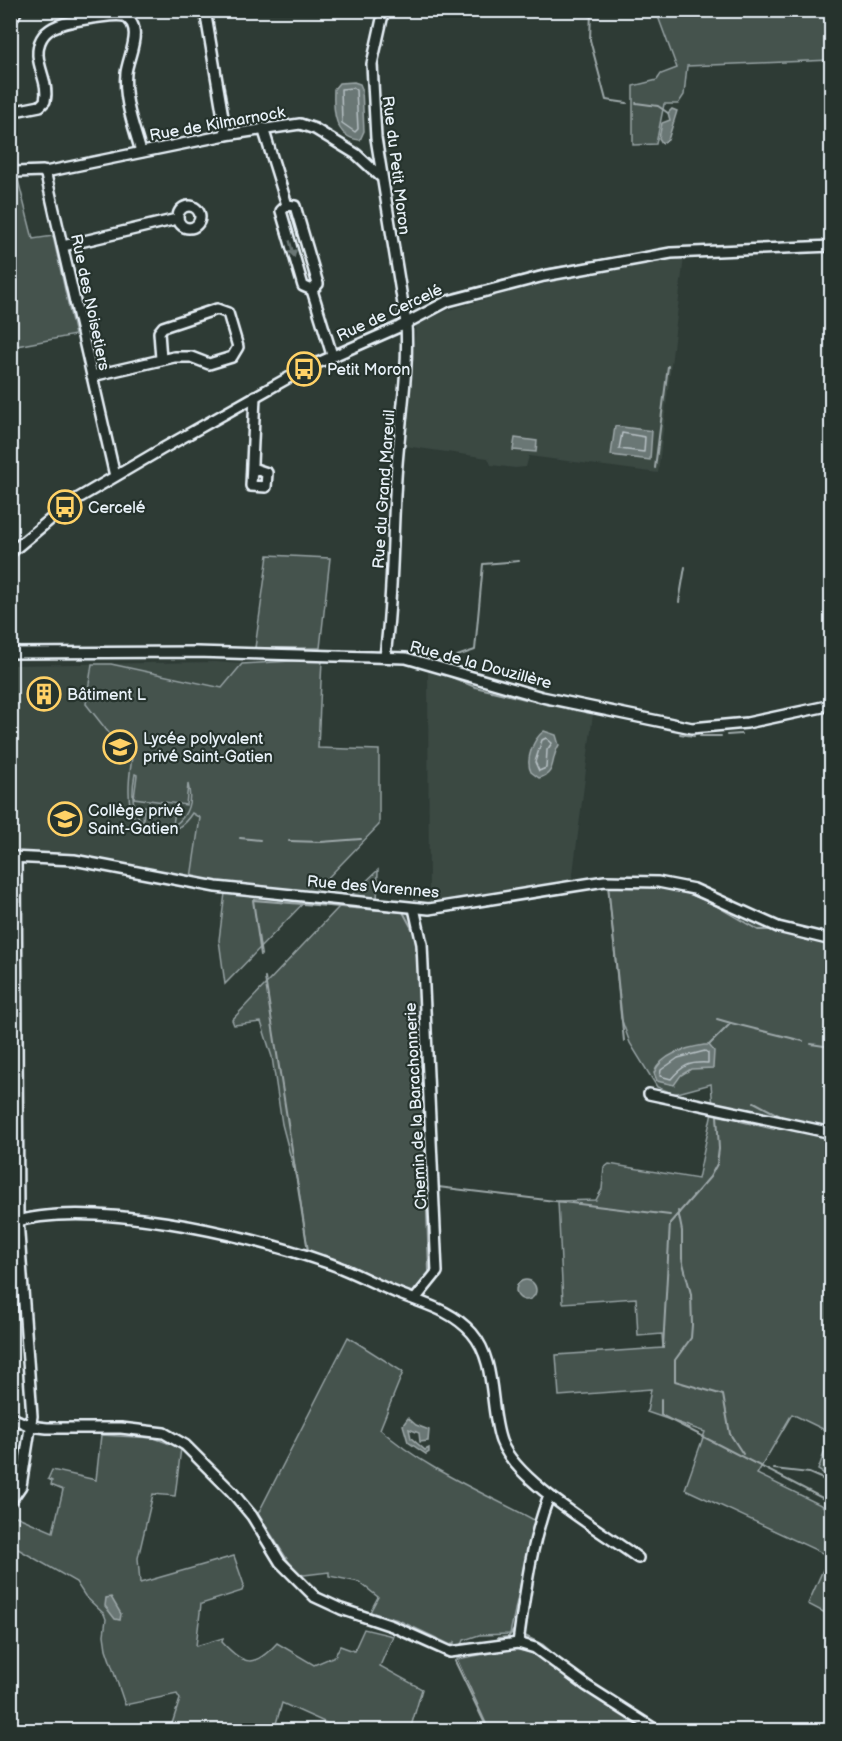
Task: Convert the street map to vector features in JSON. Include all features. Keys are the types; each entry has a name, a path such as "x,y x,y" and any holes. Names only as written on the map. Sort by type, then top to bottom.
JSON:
{"street":[{"path":"10,24 17,10"},
{"path":"205,10 226,135"},
{"name":"Rue du Petit Moron","path":"384,10 372,64 380,176 406,323"},
{"path":"10,112 40,106 45,101 46,90 38,54 41,39 47,31 69,22 124,16 131,21 134,34 126,72 126,87 141,152"},
{"name":"Rue de Kilmarnock","path":"45,172 226,135 294,124 309,126 356,154 380,176"},
{"path":"263,128 287,205"},
{"path":"10,166 14,171 20,173 45,172"},
{"name":"Rue des Noisetiers","path":"45,172 115,476"},
{"path":"287,205 295,207 318,284 312,290"},
{"path":"287,205 281,211 303,286 312,290 332,355"},
{"path":"63,246 177,219"},
{"name":"Rue de Cercelé","path":"10,553 70,503 255,396 332,355 459,297 597,266 671,253 831,246"},
{"path":"92,376 161,359 187,356 209,364 234,356 238,347 228,313 217,309 163,327 159,332 161,359"},
{"name":"Rue du Grand Mareuil","path":"385,656 407,352 406,323"},
{"path":"252,468 255,396"},
{"name":"Rue de la Douzillère","path":"10,653 196,652 258,656 300,654 385,656 429,663 484,682 670,726 701,728 747,723 831,705"},
{"path":"10,1502 21,1486 30,1426 13,1220 13,857"},
{"name":"Rue des Varennes","path":"13,857 74,860 216,887 414,908 461,905 605,881 658,882 694,889 778,927 831,940"},
{"name":"Chemin de la Barachonnerie","path":"414,908 422,944 436,1272 416,1298"},
{"path":"649,1094 831,1133"},
{"path":"13,1220 85,1216 172,1223 288,1250 323,1261 399,1294 416,1298 453,1316 480,1344 486,1358 502,1443 515,1463 549,1496 638,1558"},
{"path":"10,1417 30,1426 76,1430 121,1428 164,1433 185,1445 232,1492 252,1516 280,1562 315,1596 341,1609 392,1626 450,1652 518,1643 550,1656 587,1686 656,1731"},
{"path":"518,1643 538,1525 549,1496"}],"shaded area":[{"path":"656,11 831,11 831,60 687,66 684,95 678,104 664,104 656,144 633,145 633,86 657,80 661,74 677,68"},
{"path":"18,180 33,239 53,236 75,335 11,347 10,181"},
{"path":"684,257 658,473 529,456 526,467 515,468 491,465 488,458 405,446 416,325 449,310 510,292 597,271"},
{"path":"268,555 330,558 320,648 255,648"},
{"path":"322,659 318,748 379,750 379,825 225,984 219,940 225,893 211,882 191,878 200,818 192,813 180,827 162,832 147,830 137,822 129,798 134,742 112,737 86,704 92,664 111,664 222,688 242,664","holes":["135,774 137,775 134,798 186,805 188,784 189,802 183,816 173,826 161,829 148,827 138,817 133,800"]},
{"name":"Lycée polyvalent privé Saint-Gatien","path":"215,662 242,664 211,882 78,856 11,853 11,665"},
{"path":"428,669 498,691 593,714 572,882 429,905"},
{"path":"144,806 175,810 173,825 143,821"},
{"path":"378,870 377,904 404,907 421,932 435,1272 413,1293 399,1294 309,1257 298,1185 282,1124 272,1057 261,1022 234,1025 232,1020 338,908"},
{"path":"669,883 747,913 831,940 831,1433 792,1414 757,1474 831,1510 831,1616 808,1604 829,1556 685,1489 705,1432 647,1412 651,1389 559,1396 556,1355 663,1348 662,1334 638,1336 636,1298 563,1303 558,1201 596,1200 602,1189 604,1168 609,1164 698,1179 713,1107 711,1084 674,1094 657,1087 630,1043 621,1018 608,885"},
{"path":"348,1337 403,1372 380,1429 434,1468 534,1520 510,1634 479,1635 464,1640 462,1645 454,1645 454,1642 451,1645 398,1620 370,1612 378,1597 359,1582 329,1576 329,1572 304,1575 296,1573 258,1514"},
{"path":"831,1434 832,1478 818,1470"},
{"path":"101,1435 154,1438 181,1448 175,1496 153,1494 138,1558 140,1583 234,1556 244,1585 242,1591 201,1604 196,1646 223,1638 222,1642 230,1650 249,1661 262,1657 277,1643 314,1665 335,1656 340,1646 354,1651 364,1629 393,1636 380,1666 422,1689 410,1730 342,1730 282,1703 275,1727 285,1730 170,1730 180,1699 177,1694 125,1705 106,1649 104,1614 85,1596 76,1582 11,1545 11,1514 53,1532 63,1490 51,1485 52,1481 48,1479 52,1470 96,1480"},
{"path":"513,1649 535,1653 595,1698 648,1730 489,1730 457,1659"}],"water":[{"path":"339,83 360,84 362,89 364,131 360,140 351,138 340,129 334,106 334,89"},
{"path":"672,109 677,111 668,140 662,143 659,138 662,123 670,120 668,113"},
{"path":"615,426 652,431 650,460 611,455"},
{"path":"515,438 537,441 536,452 513,450"},
{"path":"544,731 556,735 559,745 551,769 545,776 539,778 531,772 529,762 533,744"},
{"path":"709,1045 714,1051 713,1068 691,1069 681,1075 674,1085 657,1081 654,1073 662,1061 682,1050"},
{"path":"526,1280 533,1283 536,1290 533,1297 526,1300 519,1297 516,1290 519,1283"},
{"path":"408,1418 416,1425 429,1430 428,1441 420,1442 419,1433 409,1429 411,1438 425,1450 429,1448 426,1454 408,1442 403,1425"},
{"path":"111,1597 121,1614 120,1620 115,1619 105,1606 106,1598"}],"waterway":[{"path":"591,10 590,40 606,100 627,103"},
{"path":"636,103 658,106 668,113"},
{"path":"678,248 831,241"},
{"path":"637,253 664,250"},
{"path":"454,293 547,269 625,256"},
{"path":"655,468 668,366"},
{"path":"457,656 475,650 483,564 519,561"},
{"path":"679,602 685,567"},
{"path":"442,673 475,687 550,705"},
{"path":"680,734 694,736"},
{"path":"727,735 741,734"},
{"path":"700,736 721,736"},
{"path":"240,838 260,840"},
{"path":"289,841 321,842 361,839"},
{"path":"611,885 608,885 624,1041"},
{"path":"647,886 665,888"},
{"path":"293,890 317,893"},
{"path":"682,891 708,901 758,930 772,930 829,944"},
{"path":"261,955 253,900 403,912 416,936"},
{"path":"265,978 308,1251 340,1261"},
{"path":"420,998 429,1271"},
{"path":"717,1019 731,1023"},
{"path":"709,1045 731,1023 803,1041"},
{"path":"811,1044 824,1046"},
{"path":"754,1102 784,1118"},
{"path":"663,1348 670,1223 710,1177 717,1164 719,1149 717,1115 732,1118"},
{"path":"740,1121 774,1129"},
{"path":"438,1187 670,1215"},
{"path":"678,1211 682,1231 682,1259 691,1294 692,1325 691,1338 675,1360 675,1381 723,1395 730,1434 743,1454"},
{"path":"345,1263 399,1289"},
{"path":"400,1299 406,1302"},
{"path":"661,1399 661,1415 832,1503"},
{"path":"37,1422 50,1424"},
{"path":"156,1436 168,1440"},
{"path":"774,1469 809,1473 832,1483"},
{"path":"208,1474 217,1483"},
{"path":"224,1490 248,1520"},
{"path":"498,1638 508,1637 515,1629 525,1565 541,1499"},
{"path":"569,1504 578,1511"},
{"path":"364,1612 407,1628"},
{"path":"523,1635 543,1645 574,1671"},
{"path":"455,1661 488,1730"}],"place":[{"name":"Petit Moron","path":"304,369"},
{"name":"Cercelé","path":"65,507"},
{"name":"Bâtiment L","path":"44,694"},
{"name":"Lycée polyvalent privé Saint-Gatien","path":"120,747"},
{"name":"Collège privé Saint-Gatien","path":"65,819"}]}
